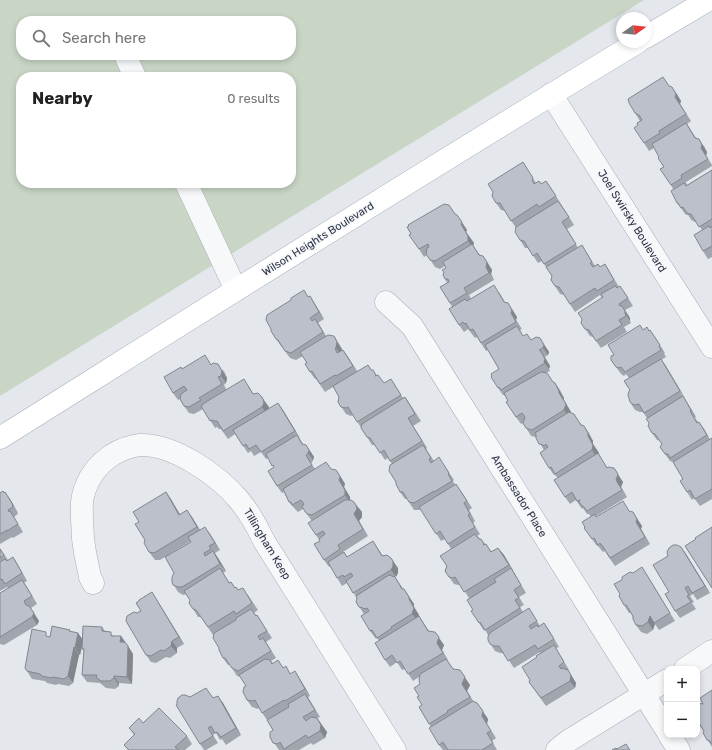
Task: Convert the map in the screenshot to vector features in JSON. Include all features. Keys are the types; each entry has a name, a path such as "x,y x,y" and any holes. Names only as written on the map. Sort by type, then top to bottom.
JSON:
{"main road":[{"path":"652,33 708,0"},
{"name":"Wilson Heights Boulevard","path":"0,438 551,94 628,48"}],"street":[{"path":"127,60 133,72"},
{"name":"Joel Swirsky Boulevard","path":"551,94 712,347"},
{"path":"188,188 236,290"},
{"name":"Ambassador Place","path":"386,302 412,326 664,726"},
{"name":"Tillingham Keep","path":"92,583 83,543 82,508 83,497 92,474 98,466 117,452 140,446 158,447 190,460 222,482 238,498 248,511 257,525 264,541 388,748"},
{"path":"690,666 712,651"},
{"path":"557,750 568,741 664,682"},
{"path":"671,738 679,750"}],"green space":[{"path":"0,0 644,0 624,12 616,12 616,17 0,396"}],"building":[{"path":"663,77 669,86 672,87 676,94 675,97 686,114 659,131 660,133 644,143 634,128 638,125 637,123 642,120 639,115 635,113 628,99"},
{"path":"686,123 695,138 699,139 702,145 701,148 708,159 681,175 682,178 671,185 660,169 664,167 652,144"},
{"path":"523,162 533,178 532,180 534,184 539,181 541,184 546,181 556,196 539,207 537,204 511,221 500,203 496,203 492,196 493,192 488,184"},
{"path":"712,170 712,219 699,227 691,214 687,213 683,207 681,208 677,203 671,191 684,183 686,186"},
{"path":"558,201 569,217 562,222 576,244 544,264 537,253 533,256 524,241 520,240 515,232 516,227"},
{"path":"444,204 449,205 462,222 461,224 468,236 468,241 435,261 430,260 426,254 427,248 429,247 428,244 419,249 409,235 411,234 407,227"},
{"path":"709,226 710,228 712,226 712,246 703,251 694,235"},
{"path":"472,244 479,255 483,256 487,262 486,267 489,273 464,288 467,293 450,303 440,287 449,282 443,275 444,272 442,270 446,268 443,262"},
{"path":"582,245 592,262 590,263 593,267 598,264 600,267 605,264 614,280 597,291 595,288 570,304 559,287 555,286 551,280 552,276 546,267"},
{"path":"494,285 504,302 508,303 516,322 481,343 473,329 470,330 466,323 465,324 463,322 459,325 449,309 465,299 467,301"},
{"path":"615,286 617,288 620,286 628,298 619,304 625,311 626,316 619,320 622,325 596,341 589,330 585,329 581,323 582,319 578,313 603,297 601,294"},
{"path":"304,290 308,297 310,296 319,312 310,318 312,321 315,319 323,332 291,353 285,351 276,339 266,320 267,315"},
{"path":"640,325 643,330 647,327 649,331 650,330 660,345 661,350 625,372 621,367 616,367 611,360 611,356 614,355 608,345"},
{"path":"517,326 523,336 527,334 531,340 536,337 540,338 544,345 543,348 539,350 545,359 545,363 501,390 491,377 491,374 499,369 485,345"},
{"path":"328,335 334,336 337,342 335,348 337,353 343,350 353,366 320,384 312,371 310,372 305,364 307,363 300,352"},
{"path":"205,355 211,365 213,363 218,364 222,371 221,376 218,377 222,384 199,398 201,400 189,407 184,406 180,399 181,394 187,390 184,386 173,393 164,377 181,367 182,369"},
{"path":"661,359 680,391 644,413 639,404 634,405 630,402 628,395 630,390 624,381"},
{"path":"368,365 371,370 373,370 376,375 375,376 378,375 384,383 391,379 401,395 357,422 348,407 341,407 338,402 339,397 333,386"},
{"path":"541,372 547,373 555,383 566,404 564,410 532,430 526,428 523,423 525,417 522,413 516,417 506,402 508,401 504,393"},
{"path":"244,379 253,394 258,393 263,399 264,403 262,407 223,431 217,421 210,421 201,406"},
{"path":"683,396 697,423 699,422 707,435 670,458 668,454 665,454 660,447 662,444 655,434 652,433 646,419"},
{"path":"405,397 415,414 408,418 422,441 390,461 384,450 380,453 361,428 362,424"},
{"path":"278,403 295,431 261,452 256,445 249,449 246,444 243,446 233,430"},
{"path":"569,412 574,414 581,425 584,426 593,445 592,450 555,474 551,467 549,468 540,453 548,447 546,444 544,446 539,444 535,433"},
{"path":"297,435 302,444 306,445 309,450 308,454 306,455 312,465 277,486 268,471 274,467 266,454"},
{"path":"712,438 712,489 695,499 690,490 687,492 680,481 683,479 673,462"},
{"path":"423,445 431,458 429,459 431,463 439,457 452,481 414,503 409,502 403,492 400,492 389,471 390,465"},
{"path":"598,453 607,468 614,468 618,474 616,480 622,490 587,511 579,502 580,500 577,501 572,492 565,497 554,480"},
{"path":"326,462 331,469 336,470 340,476 339,480 345,490 345,495 312,515 307,514 302,507 304,504 301,500 292,505 283,489"},
{"path":"456,484 467,501 464,503 470,514 468,515 475,527 448,544 440,531 436,534 419,507"},
{"path":"3,491 13,505 13,507 8,510 18,524 0,534 0,493"},
{"path":"166,492 179,515 187,510 197,527 154,553 149,552 144,543 145,540 135,524 139,522 133,512"},
{"path":"345,500 351,500 356,505 357,509 354,514 363,529 338,545 340,549 324,560 314,544 320,541 319,539 325,534 323,531 316,535 308,523"},
{"path":"623,501 629,511 633,512 637,519 636,522 645,537 610,558 602,545 600,543 598,545 594,538 592,539 584,528 585,527 582,522 595,514 596,517"},
{"path":"205,527 215,543 209,546 211,549 204,553 205,556 213,551 220,564 182,587 173,585 172,577 174,573 165,557 191,542 188,537"},
{"path":"712,527 712,588 685,546"},
{"path":"475,534 479,539 481,539 484,544 483,545 486,544 491,552 498,548 509,565 464,592 455,577 449,577 445,571 447,566 440,556"},
{"path":"373,541 382,556 387,555 391,558 393,561 393,566 391,570 353,593 346,581 353,576 351,573 344,577 343,575 337,578 328,562 344,552 347,557"},
{"path":"673,545 681,547 705,586 692,593 688,586 685,588 689,595 687,596 691,602 675,611 665,594 669,592 653,565 668,556 667,552"},
{"path":"0,549 4,555 0,558"},
{"path":"13,557 22,573 5,584 2,579 0,580 0,562 5,559 7,561"},
{"path":"642,567 670,613 654,623 650,616 648,622 642,626 636,625 633,616 626,605 624,605 614,584 622,580 622,577 630,572 633,573"},
{"path":"220,568 229,583 231,582 238,590 243,588 252,603 236,614 234,611 208,627 189,603 190,600 184,591"},
{"path":"511,568 521,585 514,590 519,598 515,600 520,608 485,630 471,611 473,610 467,600 496,582 494,579"},
{"path":"389,575 395,577 409,597 414,608 412,614 377,638 372,630 370,631 361,616 369,611 367,608 364,609 359,607 356,602 356,596"},
{"path":"22,580 32,596 24,601 34,613 32,617 0,637 0,593"},
{"path":"152,592 179,637 172,641 171,646 164,651 161,650 151,656 146,655 126,621 127,616 134,612 137,613 141,611 136,603"},
{"path":"529,608 537,621 529,626 531,629 544,623 554,639 538,649 535,645 508,661 499,646 490,644 488,636 491,632"},
{"path":"251,609 256,616 257,615 267,631 258,636 260,640 263,638 271,651 238,671 232,668 225,658 223,658 213,638 214,633"},
{"path":"419,616 428,631 435,632 439,637 437,643 443,653 408,674 400,661 397,663 392,655 385,660 375,643"},
{"path":"52,626 78,633 68,676 64,679 42,676 40,674 27,671 25,668 32,629 46,632 46,636 50,637"},
{"path":"83,626 102,627 102,631 111,632 111,636 121,636 120,642 125,642 128,646 127,677 114,676 114,678 110,681 101,681 96,677 97,675 82,675 84,649 82,649"},
{"path":"554,645 564,662 559,666 561,669 568,670 571,675 570,681 541,698 529,682 530,680 522,667"},
{"path":"265,659 270,660 272,664 278,660 283,668 286,666 290,674 295,671 305,689 262,713 255,700 247,700 243,692 244,687 246,686 239,675"},
{"path":"446,659 453,669 460,670 465,677 462,684 470,697 429,724 419,707 422,705 414,688 420,684 420,674"},
{"path":"206,688 213,698 218,696 236,728 221,737 217,732 215,733 211,726 208,728 213,736 200,744 176,705 178,698 182,695 190,697"},
{"path":"712,690 712,744 707,740 700,725 700,704 703,704 700,698"},
{"path":"305,694 315,710 303,717 306,721 311,717 317,718 321,725 320,731 308,738 306,735 284,749 280,742 278,744 273,743 270,737 270,732 273,730 267,720 289,707 288,704"},
{"path":"473,701 477,703 483,711 482,716 491,731 487,733 493,743 482,750 448,750 443,742 439,745 429,728"},
{"path":"159,708 187,736 175,747 179,750 129,750 124,745 135,734 129,728 139,718 143,723"},
{"path":"626,744 630,750 612,750 617,749"}]}
